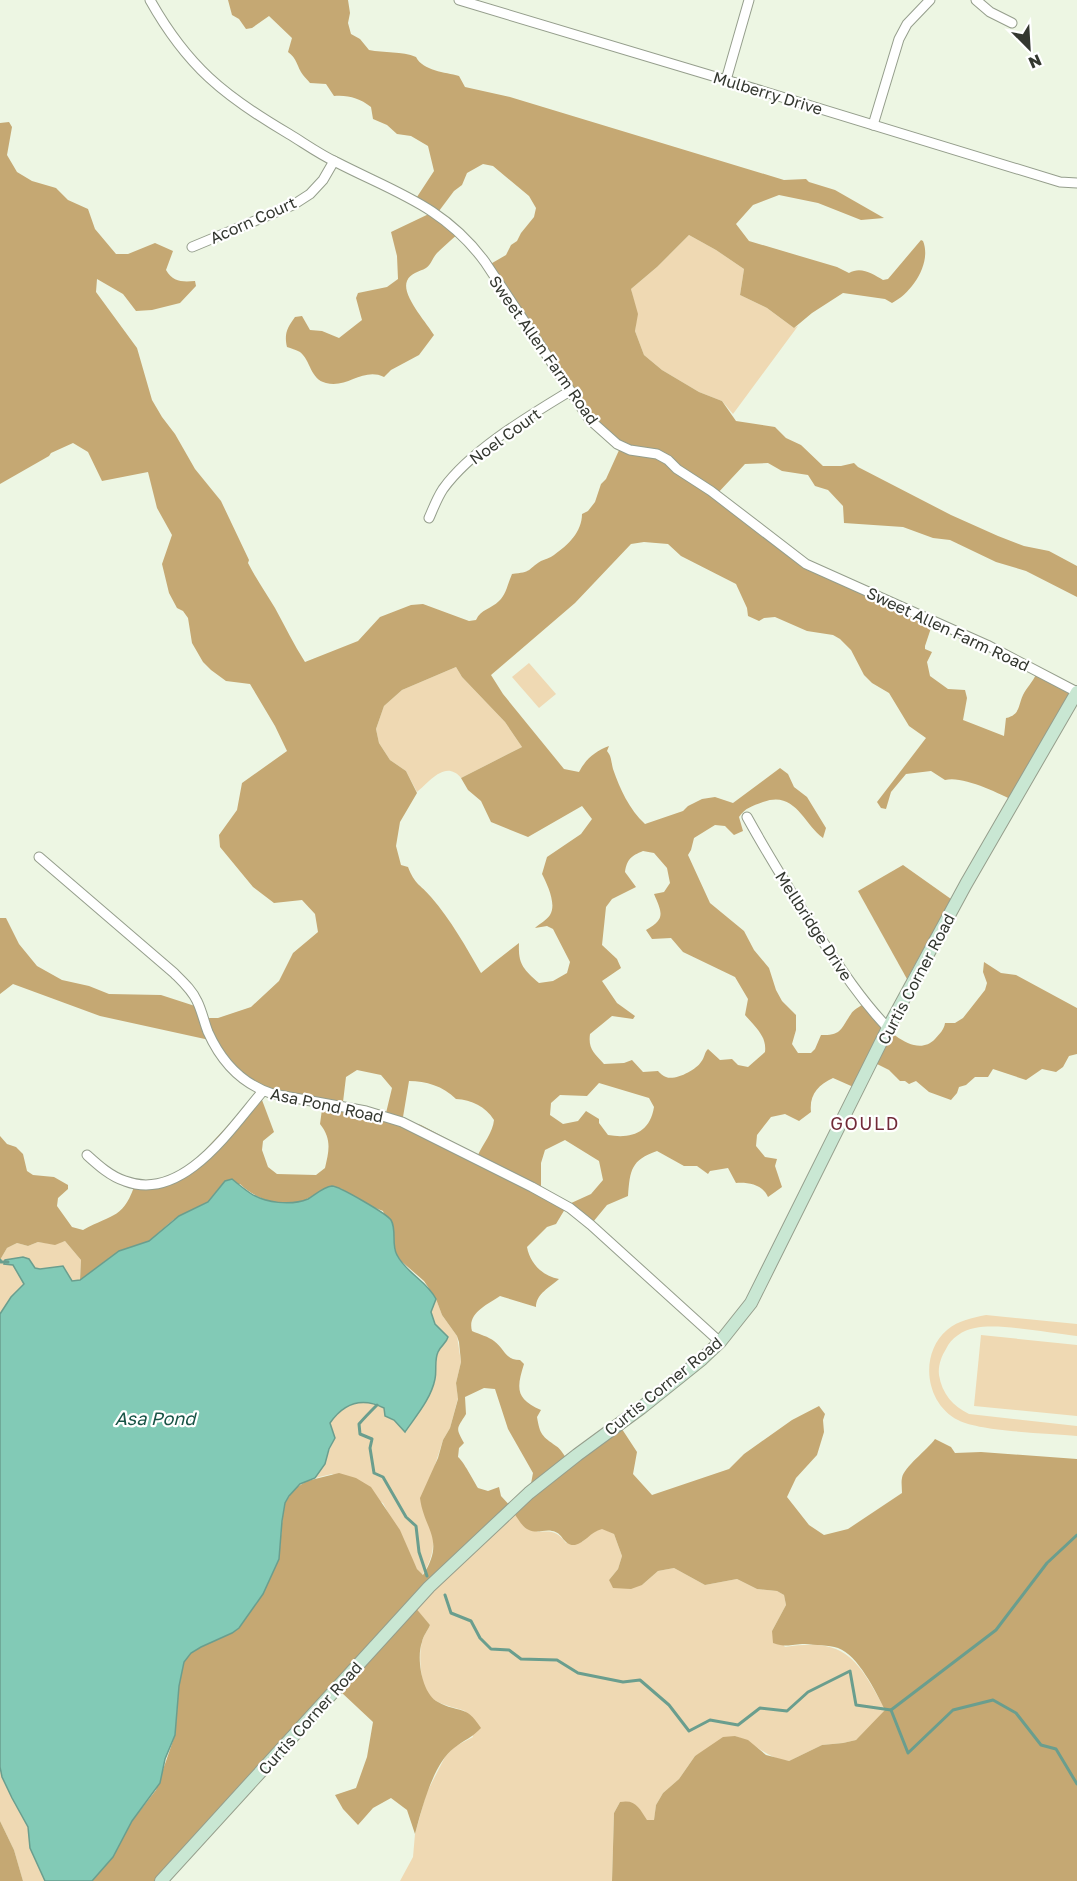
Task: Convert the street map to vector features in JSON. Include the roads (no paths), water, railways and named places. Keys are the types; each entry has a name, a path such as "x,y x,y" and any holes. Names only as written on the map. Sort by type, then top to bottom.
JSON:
{"street":[{"name":"Sweet Allen Farm Road","path":"150,0 176,41 198,68 220,89 250,111 334,161 432,210 468,240 589,419 612,441 630,450 662,456 677,469 711,490 806,564 987,645 1077,692"},
{"name":"Mulberry Drive","path":"459,0 1060,182 1077,183"},
{"path":"726,80 749,0"},
{"path":"873,125 899,39 907,24 930,0"},
{"path":"976,0 990,12 1012,23"},
{"name":"Acorn Court","path":"192,247 293,205 310,194 323,180 334,161"},
{"name":"Noel Court","path":"429,518 444,488 464,466 485,448 570,391"},
{"name":"Curtis Corner Road","path":"161,1881 429,1587 529,1493 642,1408 720,1342 751,1304 888,1028 966,884 1077,692"},
{"name":"Mellbridge Drive","path":"747,817 775,867 825,945 868,1007 888,1028"},
{"name":"Asa Pond Road","path":"39,857 190,989 198,1002 208,1032 224,1062 236,1074 263,1091 324,1105 366,1111 402,1122 570,1208 720,1342"},
{"path":"87,1155 106,1172 125,1182 139,1185 153,1184 181,1175 204,1159 263,1091"}],"water":[{"name":"Asa Pond","path":"232,1179 256,1196 278,1202 308,1199 332,1186 353,1195 388,1217 394,1228 394,1247 397,1255 436,1299 431,1312 435,1324 448,1337 437,1355 435,1379 430,1393 405,1432 394,1420 385,1416 384,1408 368,1403 354,1404 335,1416 330,1423 335,1438 325,1464 315,1478 300,1484 285,1503 279,1559 263,1594 239,1628 191,1653 184,1662 179,1686 175,1735 165,1759 160,1783 132,1821 113,1857 92,1881 45,1881 30,1848 28,1827 2,1777 0,1767 0,1314 11,1297 24,1284 13,1265 4,1264 5,1260 23,1257 29,1259 35,1268 40,1269 63,1266 72,1281 80,1280 119,1251 149,1241 179,1216 208,1202 225,1181"}],"waterway":[{"path":"0,1260 8,1262"},
{"path":"377,1405 359,1424 360,1434 372,1439 370,1448 374,1473 383,1477 406,1517 416,1526 419,1552 427,1576"},
{"path":"445,1595 451,1613 471,1621 480,1638 491,1649 509,1650 521,1659 557,1660 578,1673 623,1682 640,1680 669,1705 689,1731 710,1720 738,1725 760,1708 787,1711 808,1692 850,1671 856,1705 891,1710 996,1630 1047,1563 1077,1535"},
{"path":"891,1710 908,1753 953,1710 993,1700 1016,1713 1041,1745 1056,1749 1077,1784"}],"district":[{"name":"GOULD","path":"865,1123"}]}
